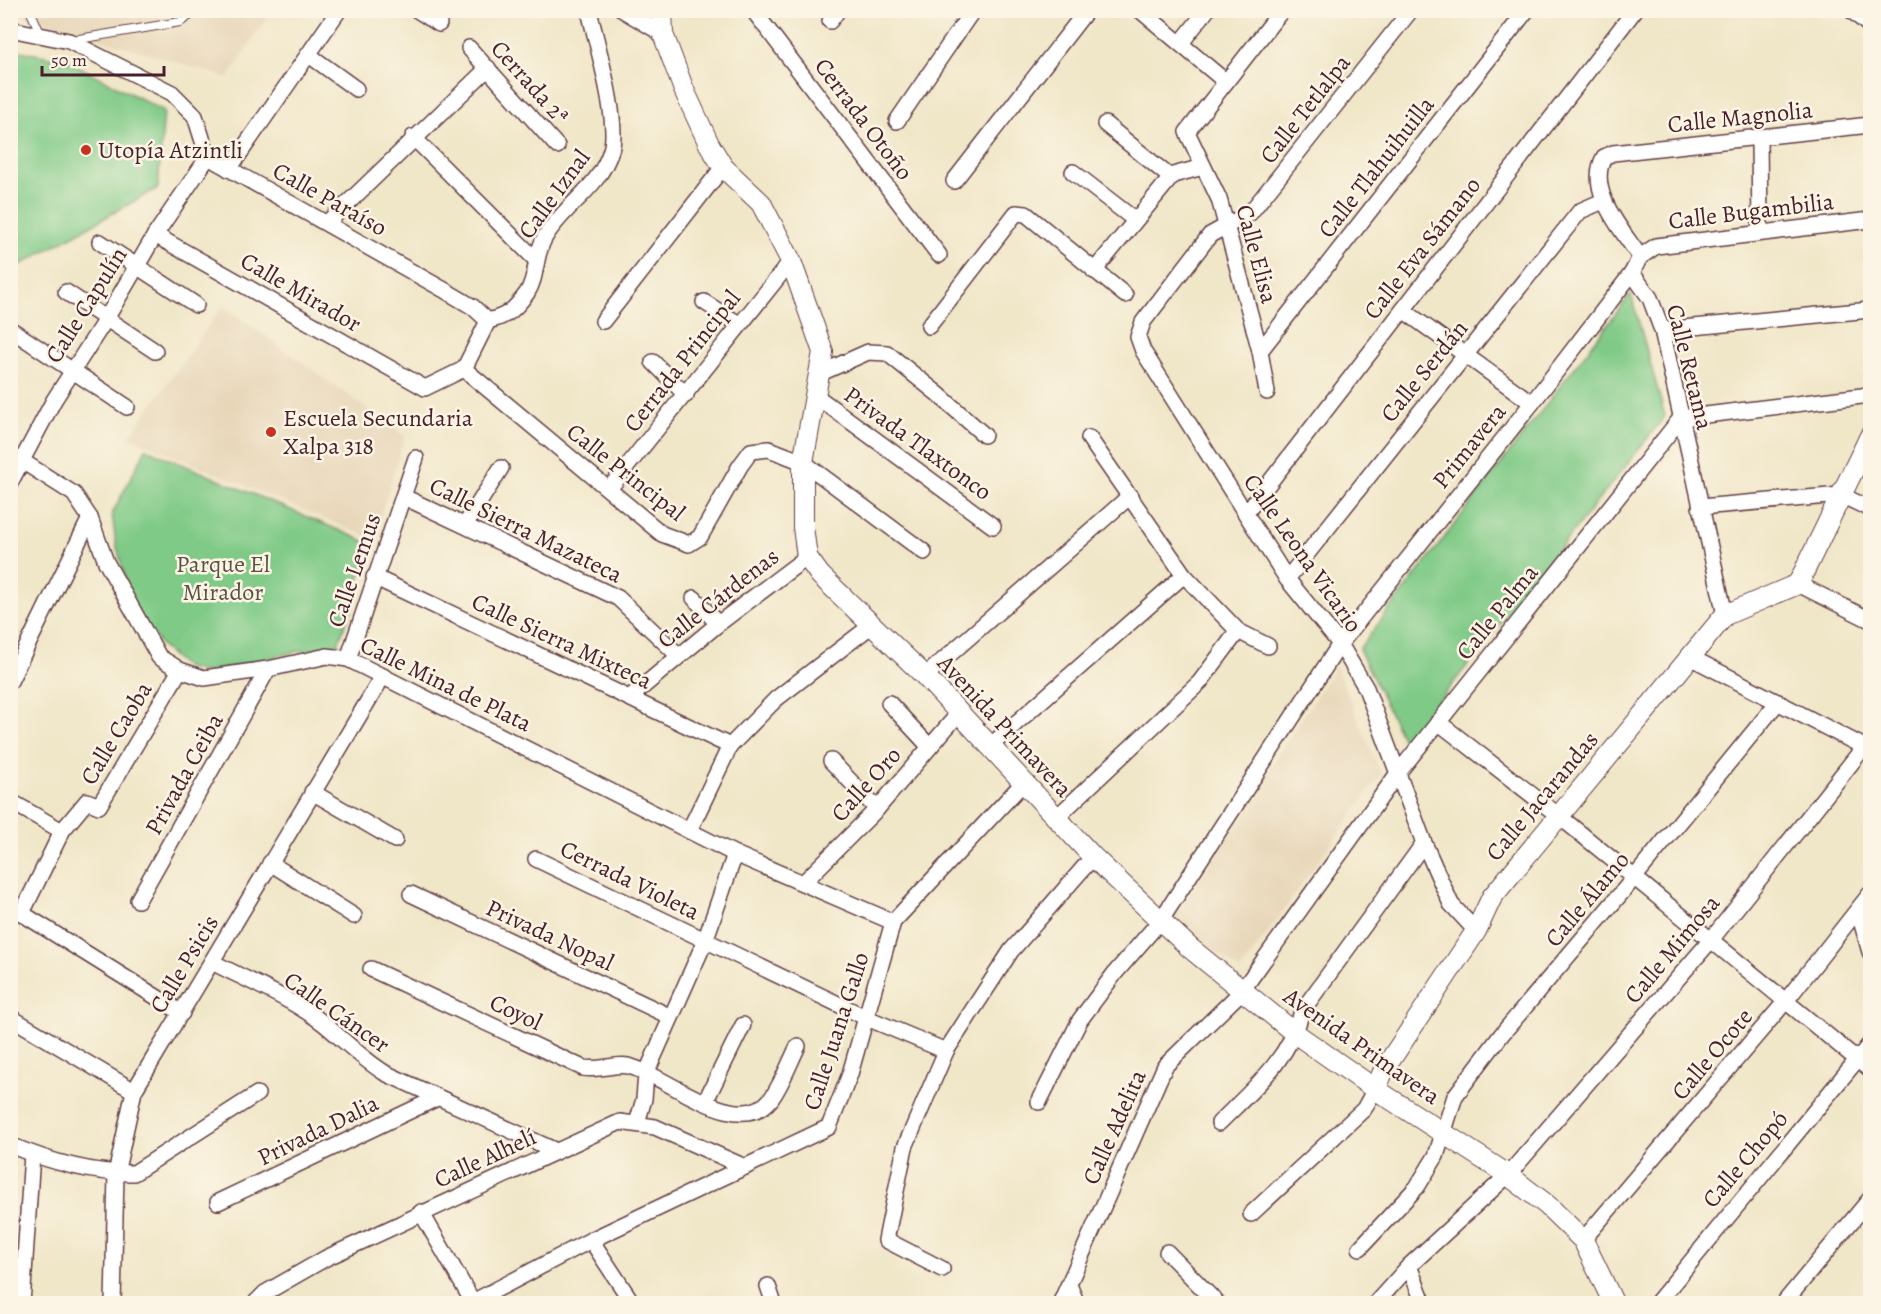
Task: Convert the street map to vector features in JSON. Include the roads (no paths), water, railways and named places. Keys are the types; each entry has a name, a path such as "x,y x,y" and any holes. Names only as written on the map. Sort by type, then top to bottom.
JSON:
{"street":[{"path":"229,169 339,10"},
{"path":"417,10 438,24"},
{"name":"Calle Iznal","path":"488,321 506,317 528,291 534,276 535,259 545,236 590,188 612,150 613,131 609,105 589,10"},
{"path":"623,10 663,34"},
{"path":"662,10 663,34 684,90 709,144 723,166 761,203 790,261 824,352 803,462 803,528 807,557"},
{"name":"Cerrada Otoño","path":"753,10 939,255"},
{"path":"897,121 973,10"},
{"path":"954,181 1087,10"},
{"path":"1140,10 1226,81 1282,10"},
{"path":"1181,43 1207,10"},
{"name":"Calle Tetlalpa","path":"1226,224 1250,213 1411,10"},
{"name":"Calle Tlahuihuilla","path":"1260,351 1527,10"},
{"name":"Calle Eva Sámano","path":"1246,513 1635,10"},
{"path":"1851,10 1870,26"},
{"path":"10,29 69,41 172,93 184,102 195,116 208,156"},
{"name":"Cerrada 2ª","path":"469,48 556,146"},
{"path":"309,55 356,89"},
{"path":"328,222 413,137 488,68"},
{"name":"Calle Elisa","path":"1226,81 1187,132 1219,199 1260,351 1267,393"},
{"path":"1104,124 1170,177"},
{"name":"Calle Magnolia","path":"1603,201 1599,165 1604,157 1614,153 1870,125"},
{"path":"413,137 535,259"},
{"path":"1759,138 1760,231"},
{"name":"Calle Paraíso","path":"208,156 328,222 473,307 488,321"},
{"name":"Calle Capulín","path":"10,483 72,370 106,319 155,235 208,156"},
{"path":"603,321 723,166"},
{"path":"1094,271 1170,177 1203,167"},
{"path":"1073,172 1135,220"},
{"path":"1603,201 1640,257 1632,273"},
{"name":"Calle Serdán","path":"1287,579 1580,211 1603,201"},
{"path":"928,326 1016,213 1026,214 1125,295"},
{"name":"Calle Bugambilia","path":"1640,257 1656,246 1760,231 1870,220"},
{"name":"Calle Leona Vicario","path":"1226,224 1210,235 1143,322 1138,337 1143,351 1287,579 1340,644 1366,688 1424,843 1451,904 1476,931"},
{"name":"Calle Mirador","path":"155,235 425,388 464,369"},
{"path":"100,242 196,305"},
{"name":"Cerrada Principal","path":"609,489 686,395 790,261"},
{"name":"Calle Retama","path":"1632,273 1650,298 1662,330 1725,615"},
{"name":"Primavera","path":"1039,1102 1080,1020 1115,973 1161,920 1340,644 1632,273"},
{"path":"66,292 155,351"},
{"path":"704,302 739,324"},
{"path":"1403,310 1532,402"},
{"path":"1662,330 1870,310"},
{"path":"464,369 488,321"},
{"path":"11,330 127,407"},
{"path":"821,372 868,352 887,353 984,435"},
{"path":"653,362 686,395"},
{"name":"Calle Principal","path":"464,369 662,534 689,544 700,537 740,465 751,451 769,449 803,462"},
{"path":"1681,418 1870,395"},
{"name":"Privada Tlaxtonco","path":"816,396 993,526"},
{"name":"Calle Palma","path":"1241,992 1398,773 1681,418"},
{"path":"1870,436 1798,584 1870,620"},
{"path":"1089,438 1184,575 1238,631 1269,646"},
{"name":"Calle Lemus","path":"348,659 416,458"},
{"name":"Calle Mina de Plata","path":"21,461 74,494 90,518 106,562 159,657 180,670 204,678 268,669 327,656 348,659 735,854 893,922"},
{"path":"803,462 924,552"},
{"path":"465,525 501,468"},
{"path":"1700,507 1841,495 1870,509"},
{"path":"924,676 1130,496"},
{"name":"Calle Sierra Mazateca","path":"404,497 618,598 680,656"},
{"path":"10,681 79,545 90,518"},
{"path":"79,545 106,562"},
{"name":"Calle Cárdenas","path":"629,698 718,624 807,557"},
{"name":"Avenida Primavera","path":"807,557 820,575 924,676 1093,857 1241,992 1375,1089 1508,1175 1547,1205 1583,1240 1614,1304"},
{"path":"989,747 1184,575"},
{"name":"Calle Sierra Mixteca","path":"374,577 730,746"},
{"name":"Calle Jacarandas","path":"1375,1089 1384,1068 1476,931 1492,897 1725,615 1798,584"},
{"path":"694,598 718,624"},
{"path":"689,831 730,746 776,699 872,626"},
{"path":"1056,818 1200,682 1238,631"},
{"path":"1690,657 1867,748"},
{"name":"Privada Ceiba","path":"138,900 268,669"},
{"name":"Calle Caoba","path":"62,831 87,801 99,806 180,670"},
{"name":"Calle Psicis","path":"113,1304 116,1174 134,1091 383,676"},
{"name":"Calle Álamo","path":"1360,1248 1417,1187 1436,1156 1455,1096 1502,1034 1778,702"},
{"path":"889,703 929,746"},
{"name":"Calle Oro","path":"804,882 877,809 959,713"},
{"path":"1438,722 1559,816 1870,1070"},
{"name":"Calle Mimosa","path":"1375,1304 1409,1266 1508,1175 1710,940 1867,748"},
{"path":"831,761 877,809"},
{"name":"Calle Juana Gallo","path":"472,1303 591,1240 829,1127 850,1074 893,922 1023,783"},
{"path":"312,792 395,840"},
{"path":"10,801 62,831 16,910 182,1013"},
{"path":"1219,1123 1279,1061 1296,1034 1302,1011 1424,843"},
{"path":"637,1123 644,1099 646,1074 705,941 735,854"},
{"path":"942,1269 886,1240 905,1147 946,1051 1011,951 1093,857"},
{"name":"Cerrada Violeta","path":"536,859 867,1018 946,1051"},
{"path":"270,863 354,916"},
{"name":"Privada Nopal","path":"411,894 671,1017"},
{"name":"Calle Ocote","path":"1583,1240 1864,912 1870,894"},
{"path":"1864,912 1870,952"},
{"name":"Calle Cáncer","path":"212,962 288,1001 322,1023 359,1057 437,1098 554,1150"},
{"name":"Coyol","path":"370,969 582,1068 598,1071 627,1065 646,1074"},
{"name":"Calle Adelita","path":"1060,1304 1165,1066 1241,992"},
{"path":"10,1017 134,1091"},
{"path":"705,1102 743,1026"},
{"name":"Calle Chopó","path":"1656,1304 1870,1044"},
{"path":"646,1074 705,1102 740,1114 757,1111 771,1099 798,1046"},
{"path":"1251,1215 1365,1109 1375,1089"},
{"path":"10,1145 32,1154 116,1174 134,1173 257,1094"},
{"name":"Privada Dalia","path":"218,1202 437,1098"},
{"name":"Calle Alhelí","path":"254,1304 265,1293 327,1258 554,1150 620,1122 655,1126 745,1167"},
{"path":"22,1304 32,1154"},
{"path":"1783,1304 1870,1199"},
{"path":"421,1212 472,1303"},
{"path":"591,1240 633,1304"},
{"path":"1167,1252 1218,1304"},
{"path":"1409,1266 1424,1304"},
{"path":"1069,1285 1077,1304"},
{"path":"768,1286 774,1304"}],"lane":[{"path":"30,10 40,35"},
{"path":"69,41 180,22 198,10"}],"place":[{"name":"Utopía Atzintli","path":"86,150"},
{"name":"Escuela Secundaria Xalpa 318","path":"271,432"}],"park label":[{"name":"Parque El Mirador","path":"223,578"}]}
